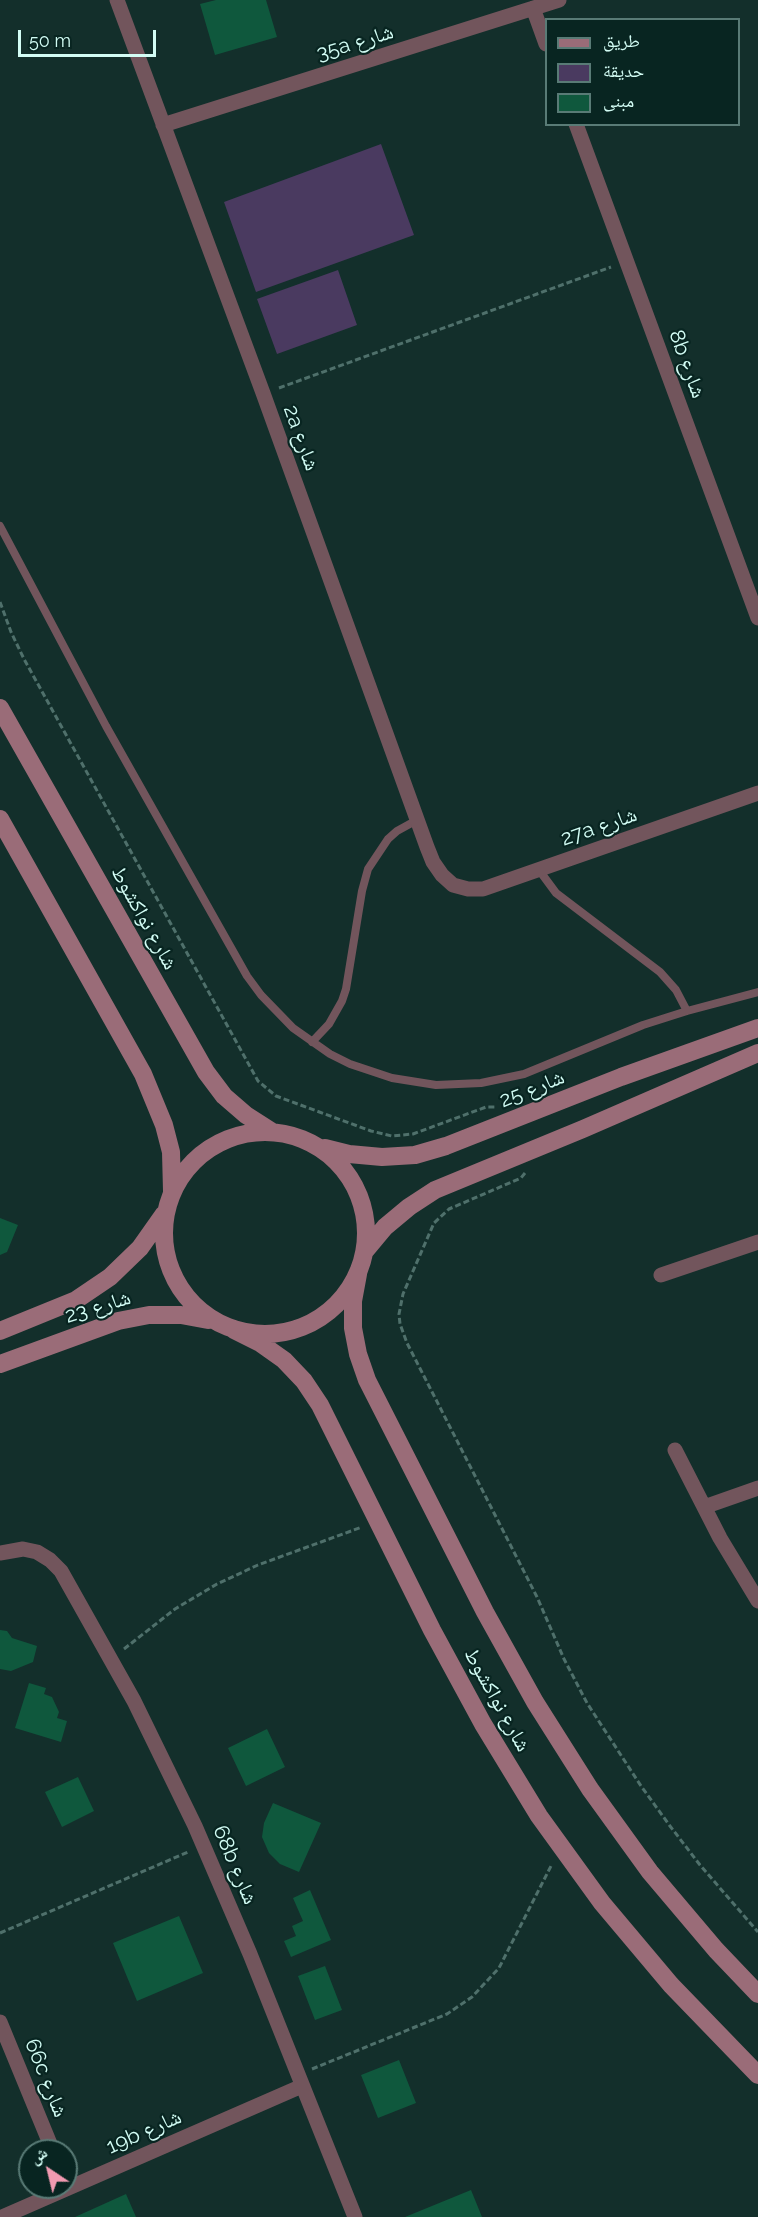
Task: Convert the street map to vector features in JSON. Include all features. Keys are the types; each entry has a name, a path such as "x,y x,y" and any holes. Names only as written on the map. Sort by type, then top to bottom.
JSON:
{"street":[{"name":"2a شارع","path":"117,0 263,393 417,820 433,862 453,885"},
{"name":"35a شارع","path":"163,125 559,0"},
{"path":"533,8 545,41"},
{"name":"8b شارع","path":"577,126 758,618"},
{"name":"شارع نواكشوط","path":"0,708 201,1064 224,1096 246,1115 271,1131"},
{"name":"27a شارع","path":"453,885 468,889 483,889 757,795"},
{"path":"0,819 150,1091 164,1125 171,1152 172,1191"},
{"name":"شارع 25","path":"317,1146 349,1154 382,1157 415,1155 446,1146 621,1077 758,1028"},
{"path":"365,1251 385,1227 409,1207 435,1190 758,1053"},
{"path":"271,1131 295,1136 317,1146 337,1161 352,1180 362,1202 366,1227 365,1251 358,1274 339,1301 327,1313 306,1326 275,1334 258,1335 234,1330 212,1321 192,1305 177,1286 167,1263 163,1239 164,1214 172,1191 185,1170 202,1153 223,1140 247,1132 271,1131"},
{"name":"شارع 23","path":"0,1331 76,1300 110,1277 140,1248 164,1214"},
{"path":"661,1275 758,1242"},
{"name":"شارع نواكشوط","path":"358,1274 353,1301 353,1328 358,1354 367,1380 485,1612 529,1692 590,1789 650,1872 716,1950 758,1994"},
{"name":"شارع 23","path":"0,1364 118,1321 149,1315 181,1315 212,1321"},
{"name":"شارع نواكشوط","path":"234,1330 260,1343 284,1360 304,1381 320,1405 483,1724 539,1816 602,1903 671,1985 758,2075"},
{"path":"675,1449 704,1507 758,1601"},
{"path":"704,1507 758,1488"},
{"name":"68b شارع","path":"0,1553 23,1549 37,1552 61,1571 134,1701 203,1845 250,1954 355,2217"},
{"name":"66c شارع","path":"0,2022 48,2139"},
{"name":"19b شارع","path":"78,2182 300,2081"},
{"name":"19b شارع","path":"2,2217 41,2199"}],"lane":[{"path":"0,526 106,726 247,976 276,1012 312,1042 350,1064 392,1078 436,1085 481,1083 524,1074 600,1042 687,1011 758,992"},
{"path":"312,1042 337,1013 346,989 368,869 388,839 417,820"},
{"path":"539,870 556,893 660,972 676,990 687,1011"}],"path":[{"path":"263,393 627,261"},
{"path":"0,602 24,659 258,1081 287,1100 370,1131 392,1136 413,1134 493,1106 505,1114 509,1122"},
{"path":"522,1154 526,1169 521,1178 449,1209 434,1223 403,1294 400,1304 400,1324 407,1343 537,1598 564,1659 587,1703 670,1826 700,1865 758,1932"},
{"path":"111,1659 175,1610 217,1584 258,1565 378,1521"},
{"path":"0,1933 203,1845"},
{"path":"300,2081 447,2014 472,1997 499,1968 561,1846"}],"green space":[{"path":"381,144 414,235 256,292 224,202"},
{"path":"338,270 357,325 277,354 257,299"}],"building":[{"path":"216,0 266,0 277,37 215,55 200,4"},
{"path":"0,1218 18,1225 7,1252 0,1255"},
{"path":"0,1630 7,1631 12,1638 37,1646 33,1662 11,1671 0,1669"},
{"path":"29,1683 46,1688 44,1694 52,1697 59,1712 57,1718 67,1721 61,1742 15,1728"},
{"path":"267,1729 285,1767 246,1786 228,1748"},
{"path":"78,1777 94,1811 62,1827 45,1792"},
{"path":"273,1803 321,1823 299,1872 280,1864 269,1853 262,1837 264,1823"},
{"path":"310,1890 331,1940 291,1957 284,1941 296,1936 292,1926 303,1921 293,1898"},
{"path":"179,1916 203,1973 137,2001 113,1943"},
{"path":"325,1966 342,2010 315,2020 298,1976"},
{"path":"399,2060 416,2103 378,2118 361,2075"},
{"path":"471,2190 482,2217 405,2217"},
{"path":"126,2194 136,2217 75,2217"}]}
